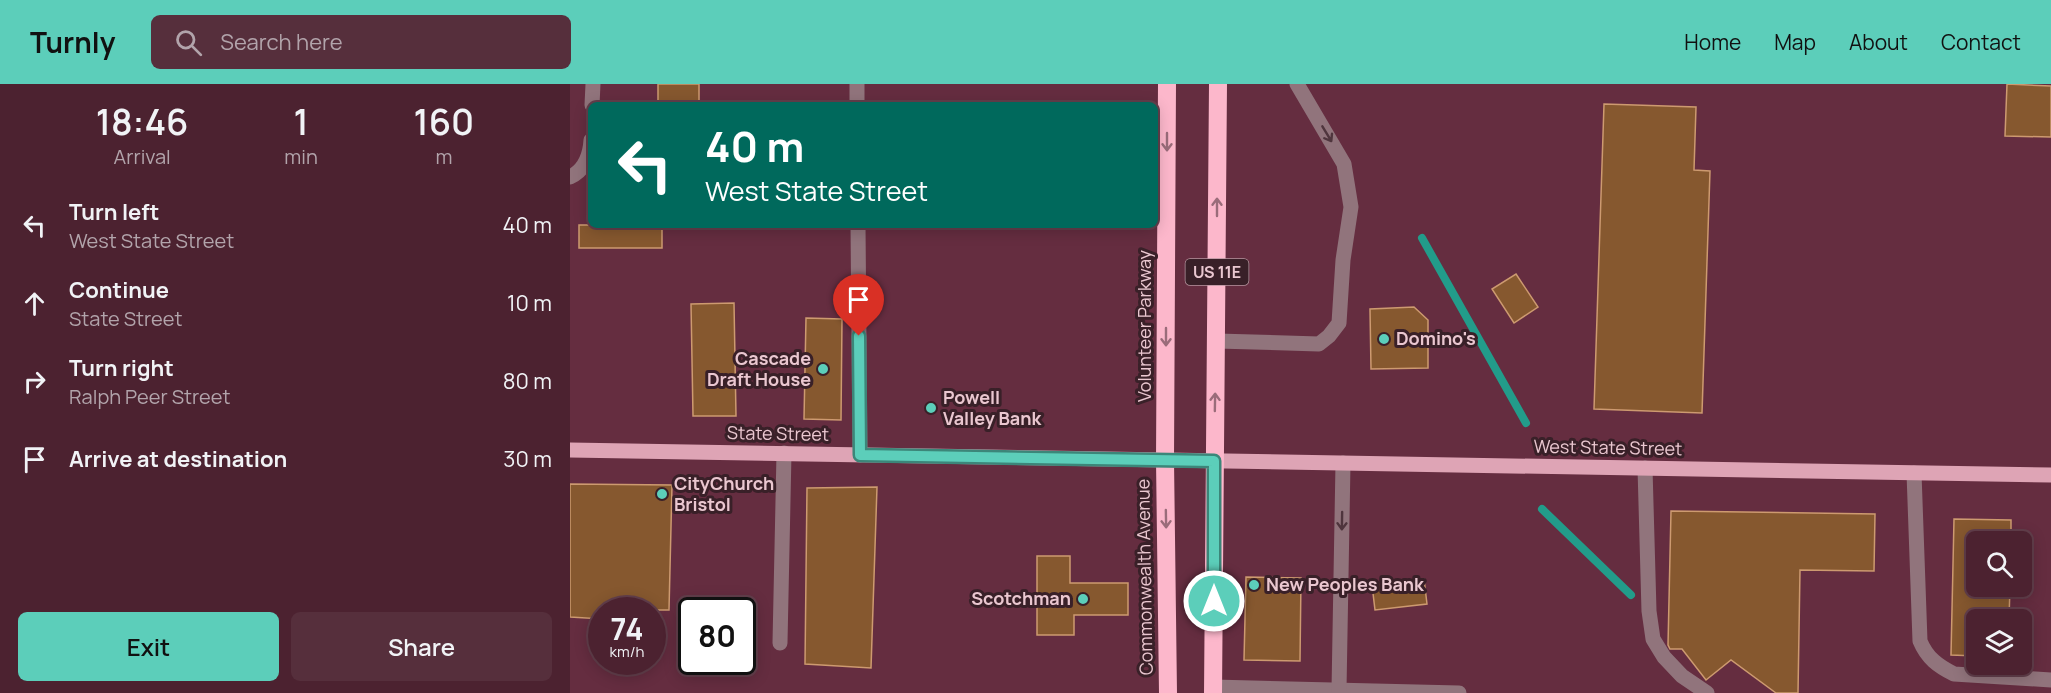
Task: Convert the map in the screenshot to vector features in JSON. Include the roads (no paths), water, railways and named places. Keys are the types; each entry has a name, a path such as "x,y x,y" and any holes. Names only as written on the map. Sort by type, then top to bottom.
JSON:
{"highway":[{"name":"Volunteer Parkway","path":"1165,460 1167,84"},
{"name":"US 11E","path":"1213,690 1218,84"},
{"name":"Commonwealth Avenue","path":"1165,460 1168,693"}],"main road":[{"name":"State Street","path":"570,450 1165,460"},
{"name":"West State Street","path":"1165,460 2051,476"}],"street":[{"path":"592,102 593,84"},
{"path":"857,84 857,102"},
{"path":"1217,341 1319,344 1329,336 1339,322 1343,260 1351,207 1344,164 1297,84"},
{"path":"570,177 579,173 588,157"},
{"path":"858,228 860,455"},
{"path":"780,644 784,453"},
{"path":"1339,690 1343,463"},
{"path":"1644,468 1649,611 1653,639 1664,657 1682,676 1707,693"},
{"path":"1914,473 1920,641 1925,653 1941,668 1954,674 2051,680"},
{"path":"1213,690 1459,693"}],"waterway":[{"path":"1422,238 1526,423"},
{"path":"1542,509 1631,595"}],"place":[{"name":"Domino's","path":"1384,339"},
{"name":"Cascade Draft House","path":"823,369"},
{"name":"Powell Valley Bank","path":"931,408"},
{"name":"CityChurch Bristol","path":"662,494"},
{"name":"New Peoples Bank","path":"1254,585"},
{"name":"Scotchman","path":"1083,599"}]}
